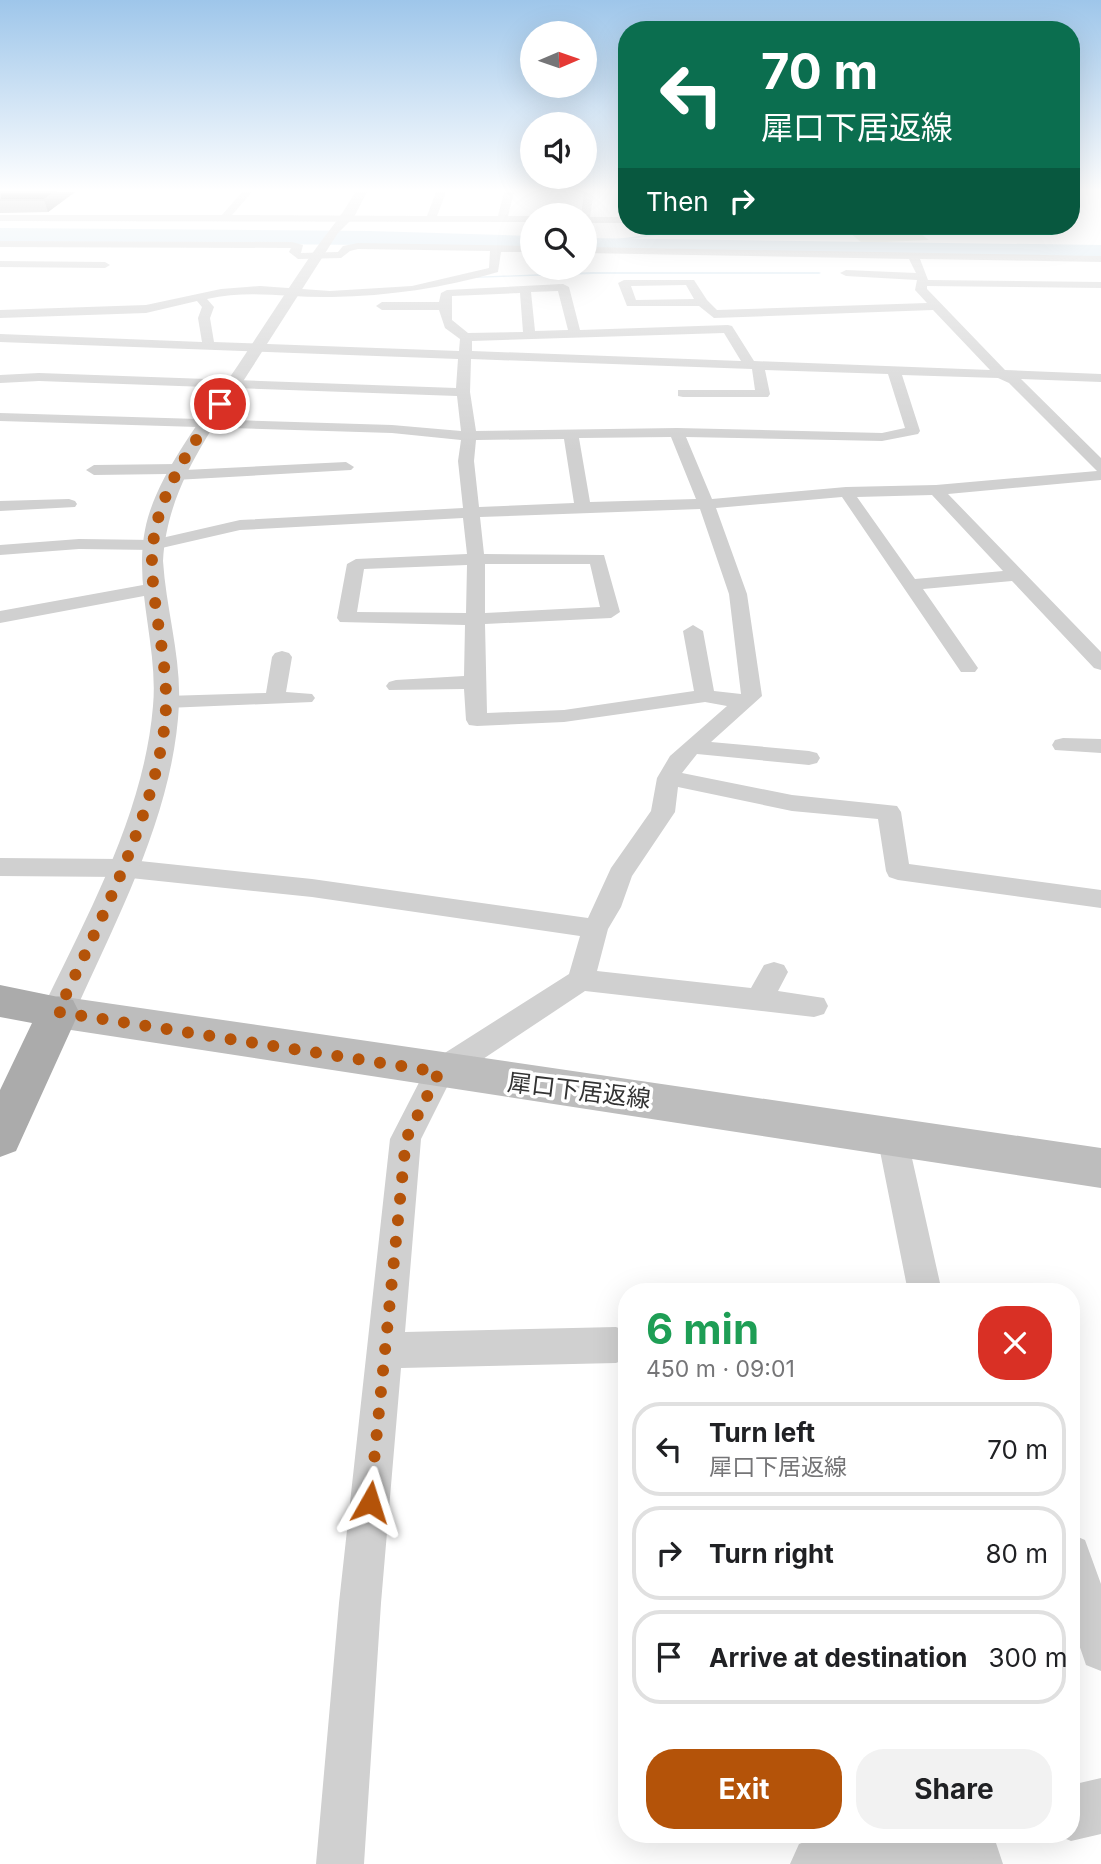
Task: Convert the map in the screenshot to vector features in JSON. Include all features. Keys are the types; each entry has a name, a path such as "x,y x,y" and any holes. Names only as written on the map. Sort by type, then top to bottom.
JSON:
{"main road":[{"path":"0,1001 58,1012 0,1138"},
{"name":"犀口下居返線","path":"58,1012 439,1072 678,1104 1101,1168"}],"street":[{"path":"58,1012 121,869 159,756 166,702 165,658 154,589 153,545 158,517 177,472 258,347 289,310 294,292 302,279"},
{"path":"472,279 449,288 443,306 445,319 451,328 466,337 728,329 754,365 763,394 683,393"},
{"path":"850,279 854,285"},
{"path":"911,279 1101,285"},
{"path":"922,280 920,290 935,306 1002,374 1014,380 1101,467"},
{"path":"702,302 631,303 624,283 690,282 702,302 714,314 935,306"},
{"path":"0,314 146,309 201,296 260,289 357,293 412,289 563,287 575,333"},
{"path":"525,289 529,334"},
{"path":"201,296 208,307 204,318 208,345"},
{"path":"861,296 869,308"},
{"path":"365,307 443,306"},
{"path":"466,337 463,392 469,436 466,461 476,559 474,682 477,720 564,716 705,695 742,702"},
{"path":"0,338 1101,378"},
{"path":"0,417 62,413 207,424 393,429 469,436 677,432 882,437 913,431 894,370"},
{"path":"0,390 6,379 89,384 234,384 463,392"},
{"path":"580,980 594,929 608,907 620,874 663,812 668,778 681,756 751,696 738,594 723,545 677,432"},
{"path":"571,436 583,507"},
{"path":"94,470 177,472 346,467"},
{"path":"0,550 79,544 153,545 240,525 471,512 706,504 846,492 936,490 1101,475"},
{"path":"936,490 1101,664"},
{"path":"846,492 968,668"},
{"path":"0,506 69,504"},
{"path":"476,559 598,559 611,612 477,619 347,618 356,564 476,559"},
{"path":"908,585 1015,575"},
{"path":"0,617 154,589"},
{"path":"693,631 705,695"},
{"path":"275,699 282,657"},
{"path":"396,686 474,682"},
{"path":"166,702 305,698"},
{"path":"1063,745 1101,746"},
{"path":"692,747 809,758"},
{"path":"668,778 792,803 890,812 898,871 1101,898"},
{"path":"0,867 121,869 312,888 594,929"},
{"path":"759,1000 774,972"},
{"path":"340,1864 359,1616 406,1139 439,1072 580,980 814,1006"},
{"path":"892,1136 923,1283"},
{"path":"385,1350 617,1345"},
{"path":"1080,1583 1101,1650"},
{"path":"1080,1811 1101,1806"},
{"path":"819,1864 924,1843"},
{"path":"972,1843 979,1864"}],"route":[{"path":"220,404 175,475 158,517 154,538 152,567 166,678 164,727 159,756 121,869 58,1012 439,1072 406,1139 370,1502"}]}
